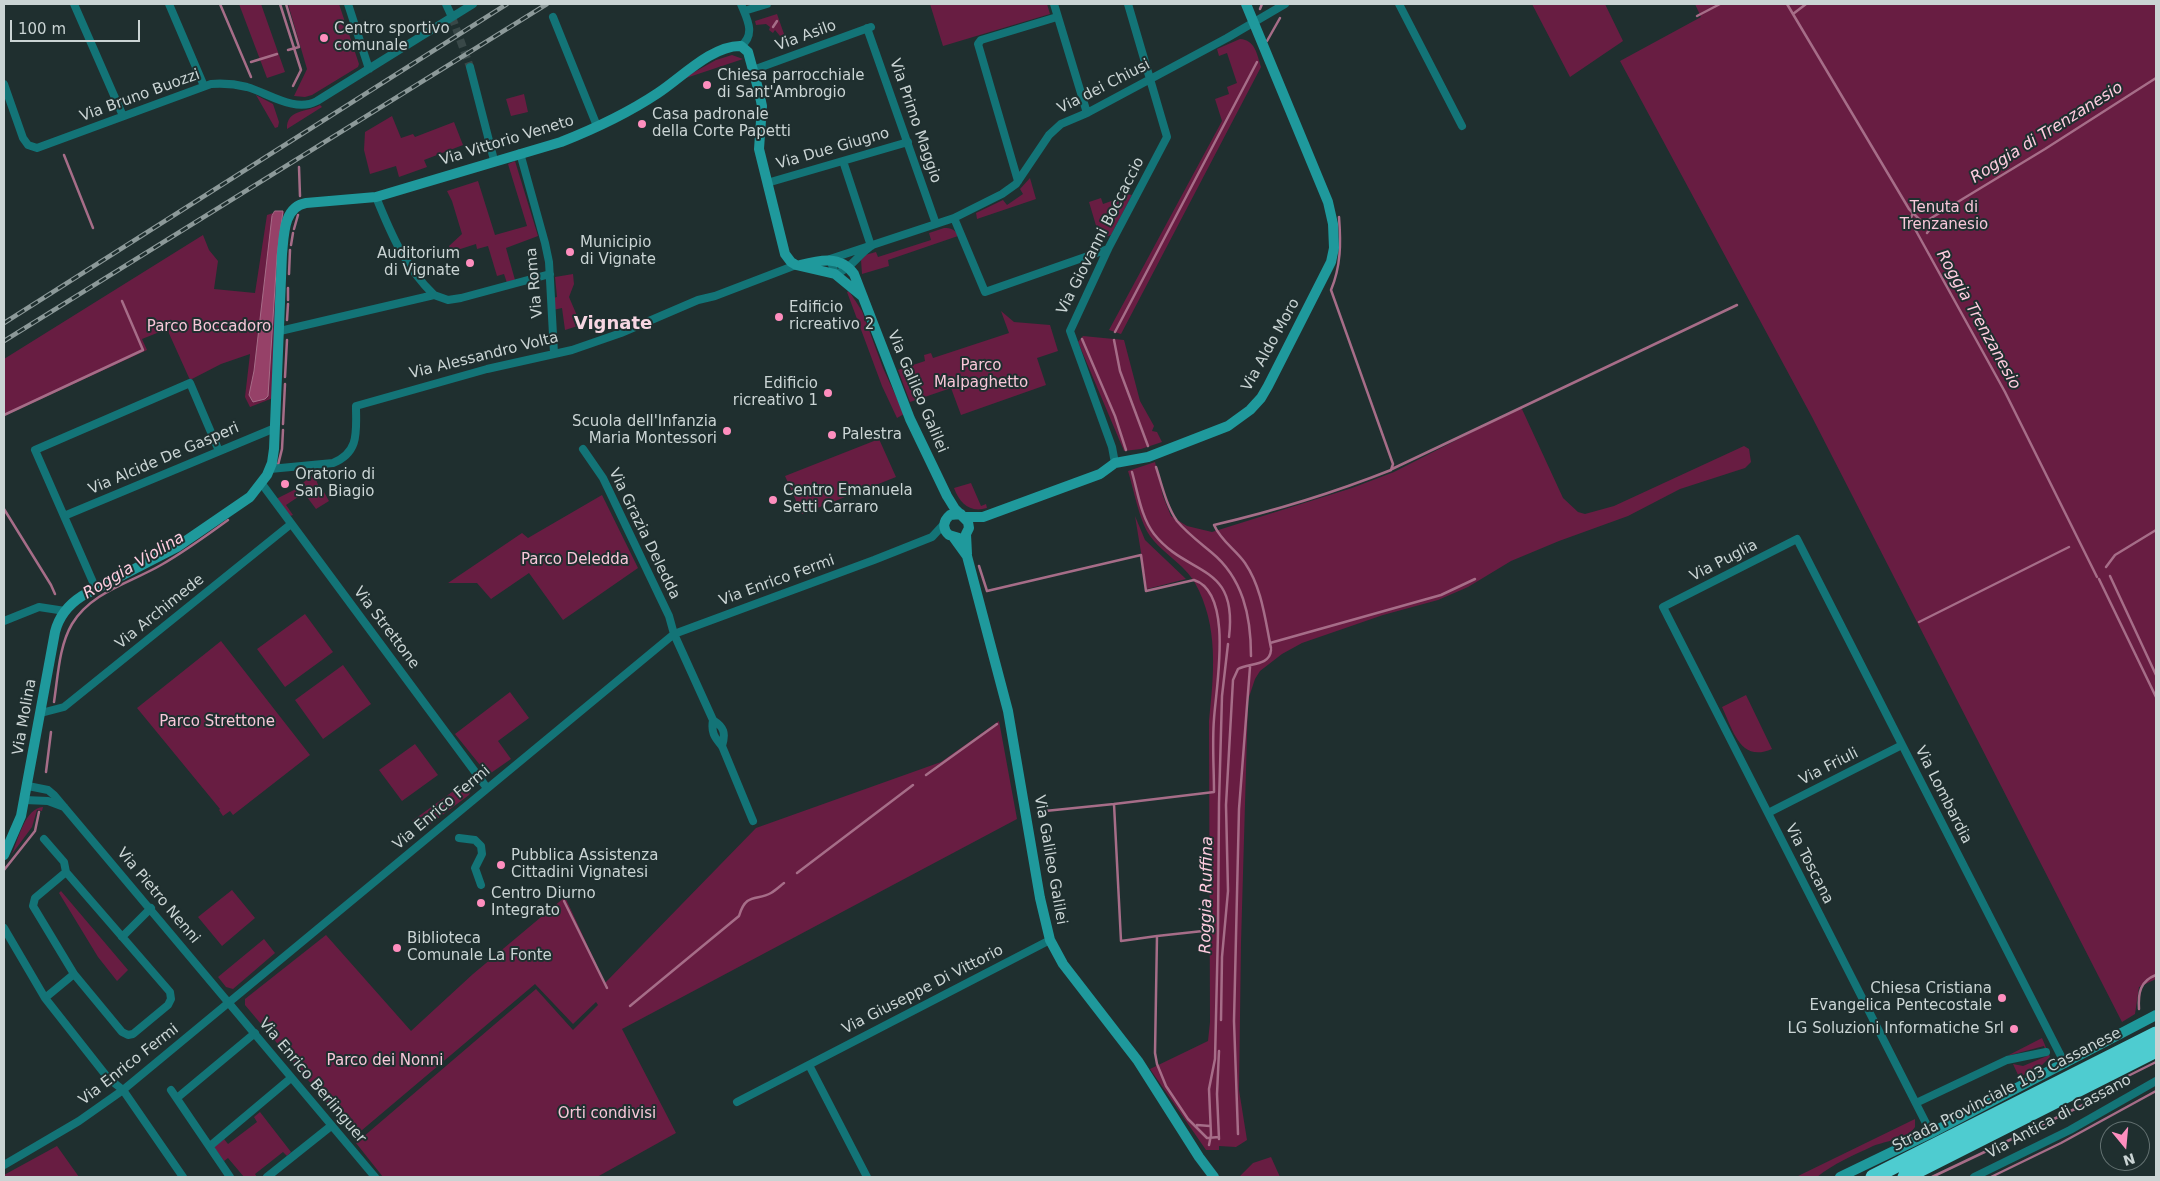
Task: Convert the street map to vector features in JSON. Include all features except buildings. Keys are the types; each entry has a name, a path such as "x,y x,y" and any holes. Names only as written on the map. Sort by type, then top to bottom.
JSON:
{"highway":[{"name":"Strada Provinciale 103 Cassanese","path":"1873,1177 2156,1034"},
{"name":"Strada Provinciale 103 Cassanese","path":"1905,1177 2156,1050"}],"street":[{"path":"74,4 122,116"},
{"path":"169,4 204,86"},
{"path":"348,4 369,69"},
{"path":"446,4 452,17"},
{"name":"Via Bruno Buozzi","path":"4,86 22,138 30,146 43,147 204,86 219,84 239,85 294,104 307,105 317,101 473,4"},
{"path":"767,4 743,7 750,31 746,41 741,46 748,52 762,104 759,147 783,247 789,260 796,265 835,274 849,268"},
{"path":"1054,4 1088,113"},
{"name":"Via Giovanni Boccaccio","path":"1115,463 1112,447 1070,331 1108,250 1166,138 1128,4"},
{"name":"Via Aldo Moro","path":"967,532 983,517 1100,474 1115,463 1157,454 1220,430 1247,412 1265,392 1330,266 1334,243 1331,210 1246,4"},
{"name":"Via dei Chiusi","path":"830,259 954,218 1002,194 1018,181 1053,130 1065,122 1088,113 1285,4"},
{"path":"1399,4 1462,126"},
{"path":"1018,181 978,45 981,40 1057,16"},
{"path":"553,17 597,126"},
{"name":"Via Asilo","path":"753,70 870,28"},
{"name":"Via Primo Maggio","path":"870,28 936,224"},
{"name":"Via Vittorio Veneto","path":"280,331 282,254 286,224 293,208 306,203 376,197 494,160 560,142 597,126 659,93 678,76 716,54 728,48 741,46"},
{"path":"470,67 494,160"},
{"name":"Via Due Giugno","path":"767,183 908,142"},
{"name":"Via Roma","path":"520,154 546,243 550,274 554,354"},
{"path":"843,161 871,246"},
{"path":"376,197 394,241 403,257 412,271 434,295"},
{"path":"954,218 985,292 1108,250"},
{"name":"Via dei Chiusi","path":"849,268 860,253 871,246"},
{"path":"830,259 835,274"},
{"path":"830,259 849,268"},
{"name":"Via Alessandro Volta","path":"270,469 333,463 345,457 354,444 356,406 487,368 572,350 614,335 698,300 715,296 796,265 830,259"},
{"name":"Via Galileo Galilei","path":"849,268 856,279 896,384 947,496 963,516"},
{"path":"4,621 39,607 65,611 77,599 188,540 250,497 262,484 270,469 274,452 280,331 434,295 452,299 550,274"},
{"name":"Via Galileo Galilei","path":"835,274 862,297"},
{"path":"96,589 35,450 190,383 220,451"},
{"name":"Via Alcide De Gasperi","path":"64,516 275,428"},
{"name":"Via Grazia Deledda","path":"583,449 603,478 670,616 674,634 713,720 721,725 725,735 722,746 753,821"},
{"name":"Via Strettone","path":"262,484 488,788"},
{"name":"Via Galileo Galilei","path":"946,520 947,496"},
{"path":"932,537 946,520 954,514 963,516 968,522 967,556"},
{"name":"Via Aldo Moro","path":"963,516 983,517"},
{"path":"946,520 945,532 952,537"},
{"name":"Via Archimede","path":"41,713 64,707 291,524"},
{"path":"932,537 961,538 967,532"},
{"name":"Via Enrico Fermi","path":"4,1164 79,1122 123,1090 674,634 932,537"},
{"name":"Via Galileo Galilei","path":"952,537 967,556 1008,710 1040,898 1050,940 1063,964 1138,1061 1199,1157 1214,1177"},
{"name":"Via Puglia","path":"1663,607 1797,539"},
{"name":"Via Lombardia","path":"1797,539 2065,1064"},
{"name":"Via Toscana","path":"1663,607 1931,1133"},
{"name":"Via Molina","path":"4,855 16,830 25,800 56,629 65,611"},
{"name":"Via Friuli","path":"1768,813 1902,745"},
{"name":"Via Pietro Nenni","path":"28,786 50,791 66,808 229,1002"},
{"path":"25,800 48,801 66,808"},
{"path":"459,838 476,840 481,846 482,854 475,868 481,885"},
{"path":"44,839 64,862 66,872 168,990 171,997 168,1005 131,1035 122,1032 74,974 33,903 35,898 66,872"},
{"path":"122,937 151,908"},
{"path":"4,928 45,998 108,1078 123,1090 183,1177"},
{"name":"Via Giuseppe Di Vittorio","path":"736,1102 1050,940"},
{"path":"45,998 74,974"},
{"name":"Via Enrico Berlinguer","path":"229,1002 374,1177"},
{"path":"1840,1177 1931,1133 2156,1015"},
{"path":"177,1098 255,1033"},
{"path":"1916,1103 2007,1060 2046,1052"},
{"path":"809,1064 867,1177"},
{"path":"210,1146 292,1078"},
{"name":"Via Antica di Cassano","path":"1974,1177 2070,1130 2156,1081"},
{"path":"171,1090 230,1177"},
{"path":"267,1177 331,1126"}],"green space":[{"path":"239,4 261,4 285,72 267,78"},
{"name":"Centro sportivo comunale","path":"288,4 339,4 359,64 358,67 312,95 305,97 294,96 307,69"},
{"path":"930,4 1047,4 1050,14 943,46"},
{"path":"1532,4 1605,4 1623,41 1570,77"},
{"name":"Tenuta di Trenzanesio","path":"1695,4 2156,4 2156,979 2139,987 2135,1014 2122,1022 1812,417 1620,61 1701,17"},
{"path":"777,14 784,34 780,36 775,30 773,33 766,24 756,25 755,21"},
{"path":"1240,39 1252,45 1257,53 1261,67 1121,334 1109,330 1222,121 1215,99 1229,94 1227,87 1237,83 1227,53 1219,56 1217,49"},
{"path":"732,55 743,59 680,80 716,60"},
{"path":"524,94 528,112 511,116 506,99"},
{"path":"256,95 273,104 279,122 278,127 275,128"},
{"path":"320,105 322,107 287,129 290,118 294,114"},
{"path":"392,116 401,138 413,134 415,137 454,122 463,145 424,160 427,167 399,177 396,166 370,174 364,150 365,132"},
{"path":"515,161 538,236 506,248 515,280 507,283 504,274 497,276 488,246 477,249 476,244 451,252 449,246 462,234 447,191 478,181 495,235 527,226 508,164"},
{"path":"1030,178 1036,199 977,219 976,213 1003,200 1007,205 1023,194 1020,189"},
{"path":"1122,193 1132,195 1111,235 1100,239 1089,202 1101,198 1103,204 1123,197"},
{"name":"Parco Boccadoro","path":"284,212 278,256 273,398 250,407 245,397 250,354 221,364 190,380 167,329 142,339 147,350 4,416 4,359 203,235 209,250 218,261 214,289 255,293 267,215"},
{"path":"944,228 952,229 958,236 888,260 889,266 862,274 861,260 865,255 876,252 878,257 931,240 929,233"},
{"path":"573,274 574,284 569,297 581,325 565,330 562,308 553,310 553,298 557,297 555,277"},
{"path":"849,291 862,311 883,368 904,414 897,418 882,386 847,292"},
{"name":"Parco Malpaghetto","path":"1001,311 1014,322 1050,325 1058,351 1037,358 1046,385 961,415 951,388 910,402 898,370 925,361 924,355 931,353 933,358 1009,333"},
{"path":"1083,336 1124,340 1140,401 1154,426 1152,431 1157,432 1162,442 1141,449 1124,451 1078,342"},
{"path":"1521,407 1563,498 1578,512 1585,514 1614,506 1744,446 1749,449 1751,462 1745,468 1680,489 1628,516 1511,561 1468,587 1438,600 1383,615 1302,643 1282,654 1260,671 1255,679 1248,700 1241,943 1239,1090 1247,1140 1236,1147 1219,1146 1219,1150 1206,1150 1150,1069 1208,1041 1210,1022 1209,721 1213,650 1208,616 1203,599 1195,583 1185,570 1150,536 1140,513 1128,471 1155,462 1163,496 1171,516 1187,526 1212,532 1352,488 1394,472"},
{"path":"879,439 896,477 802,514 785,476"},
{"path":"314,474 321,493 324,492 329,501 316,509 304,493 286,505 293,515 290,516 276,499 294,490"},
{"path":"971,483 981,506 986,504 987,508 971,508 959,499 954,488"},
{"name":"Parco Deledda","path":"602,495 638,568 563,620 529,573 491,599 477,583 448,583 522,533 528,538"},
{"path":"1135,516 1145,540 1186,579 1147,589"},
{"path":"305,614 333,652 285,687 257,649"},
{"name":"Parco Strettone","path":"221,641 310,755 233,815 230,811 223,816 220,809 137,708"},
{"path":"343,665 371,704 323,739 295,700"},
{"path":"510,692 529,718 498,741 511,759 488,775 455,734"},
{"path":"1746,695 1772,749 1752,752 1739,742 1734,734 1722,707"},
{"path":"999,721 1017,819 622,1029 676,1133 597,1177 383,1177 356,1143 536,989 573,1030 598,1005 596,1002 573,1024 535,984 355,1136 245,1005 245,999 326,935 411,1031 473,974 565,897 605,983 756,828 941,762"},
{"path":"415,744 438,775 402,801 379,770"},
{"path":"470,779 472,788 469,795 421,831 412,821"},
{"path":"43,807 42,811 37,810 32,827 12,854 27,819 31,813 37,809"},
{"path":"232,890 255,918 222,946 198,917"},
{"path":"61,891 128,970 117,981 98,957 59,893"},
{"path":"264,939 275,953 233,989 226,987 218,977"},
{"path":"2042,1038 2050,1057 2039,1068 2019,1077 2013,1064 2023,1066 2047,1056 2044,1046 2007,1056"},
{"path":"260,1112 291,1152 287,1156 283,1152 255,1174 257,1177 244,1177 228,1158 224,1161 214,1147 224,1139 228,1144 257,1122 254,1117"},
{"path":"1915,1119 1915,1127 1902,1137 1858,1153 1817,1177 1796,1177"},
{"path":"57,1146 79,1177 4,1177 4,1175"},
{"path":"1271,1157 1280,1177 1239,1177 1253,1163"}],"shaded area":[{"path":"275,211 283,211 277,256 268,396 265,399 253,402 249,395 254,371 272,216"}],"waterway":[{"path":"220,4 251,77"},
{"name":"Roggia Violina","path":"280,4 301,70 293,86"},
{"path":"286,4 299,47 288,50"},
{"name":"Roggia Ruffina","path":"1260,9 1262,4"},
{"name":"Roggia Trenzanesio","path":"1697,16 1720,4"},
{"name":"Roggia di Trenzanesio","path":"1787,4 1909,209 1923,223 2045,149 2156,78"},
{"path":"1793,14 1806,4"},
{"path":"1267,41 1280,18"},
{"path":"773,27 777,21"},
{"path":"251,62 277,54"},
{"path":"1115,332 1257,62"},
{"path":"64,155 93,228"},
{"name":"Roggia Violina","path":"299,167 300,196"},
{"name":"Roggia Trenzanesio","path":"1913,213 1910,220 2005,392 2097,577"},
{"name":"Roggia Violina","path":"294,229 298,215"},
{"path":"1271,648 1262,604 1251,573 1241,558 1220,536 1214,525 1281,508 1325,494 1391,470 1393,464 1331,290 1340,254 1339,217"},
{"name":"Roggia di Trenzanesio","path":"1931,227 1932,218"},
{"path":"1927,233 1930,229"},
{"name":"Roggia Violina","path":"291,245 293,233"},
{"name":"Roggia Violina","path":"289,274 290,250"},
{"name":"Roggia Violina","path":"288,288 288,300"},
{"path":"4,415 143,350 122,301"},
{"name":"Roggia Violina","path":"287,320 288,304"},
{"path":"1392,469 1737,305"},
{"name":"Roggia Ruffina","path":"1082,339 1115,416 1126,450"},
{"name":"Roggia Violina","path":"285,377 287,340"},
{"path":"1114,340 1120,371 1148,446"},
{"name":"Roggia Violina","path":"283,424 285,384"},
{"name":"Roggia Violina","path":"278,465 282,449 283,430"},
{"path":"1156,467 1167,502 1177,521 1222,562 1238,586 1247,612 1251,656"},
{"name":"Roggia Ruffina","path":"1132,472 1143,512 1154,534 1167,548 1208,574 1218,583 1226,595 1230,613 1229,637"},
{"path":"4,509 55,594"},
{"name":"Roggia Violina","path":"54,702 64,642 72,624 80,613 100,596 170,560 228,520"},
{"path":"2106,567 2115,555 2156,530"},
{"name":"Roggia Trenzanesio","path":"1919,622 2069,547"},
{"path":"979,566 987,591 1141,555 1146,591 1194,580 1206,588 1214,603 1220,642 1213,728 1214,792 1114,804 1121,941 1157,936 1155,1053 1157,1064 1166,1086 1188,1119 1207,1138 1219,1137"},
{"path":"2110,576 2156,675"},
{"path":"1270,643 1441,595 1475,579"},
{"name":"Roggia Trenzanesio","path":"2099,579 2156,697"},
{"name":"Roggia Ruffina","path":"1209,1145 1211,1135 1209,1089 1215,1059 1222,696 1228,644"},
{"path":"1221,1020 1222,957 1228,891 1226,805 1233,680 1238,669 1267,659 1271,650"},
{"path":"1238,1134 1234,1021 1239,809 1250,667"},
{"path":"926,775 997,724"},
{"name":"Roggia Violina","path":"46,772 51,732"},
{"path":"797,873 913,785"},
{"path":"1045,811 1114,804"},
{"name":"Roggia Violina","path":"4,870 35,831 39,812"},
{"path":"630,1006 739,916 745,903 752,898 771,893 784,883"},
{"path":"564,901 607,988"},
{"path":"1157,936 1203,931"},
{"name":"Roggia Trenzanesio","path":"2139,1009 2141,988 2146,981 2156,975"},
{"path":"1219,1051 1217,1094 1219,1139"},
{"path":"1932,1177 2100,1097 2120,1080 2156,1062"},
{"path":"1991,1177 2061,1143 2156,1091"},
{"path":"1197,1125 1210,1126"}],"tunnel":[{"path":"452,17 470,67"}],"railway":[{"path":"4,323 507,4"},
{"path":"4,341 547,4"}],"place":[{"name":"Centro sportivo comunale","path":"324,38"},
{"name":"Chiesa parrocchiale di Sant'Ambrogio","path":"707,85"},
{"name":"Casa padronale della Corte Papetti","path":"642,124"},
{"name":"Municipio di Vignate","path":"570,252"},
{"name":"Auditorium di Vignate","path":"470,263"},
{"name":"Edificio ricreativo 2","path":"779,317"},
{"name":"Edificio ricreativo 1","path":"828,393"},
{"name":"Scuola dell'Infanzia Maria Montessori","path":"727,431"},
{"name":"Palestra","path":"832,435"},
{"name":"Oratorio di San Biagio","path":"285,484"},
{"name":"Centro Emanuela Setti Carraro","path":"773,500"},
{"name":"Pubblica Assistenza Cittadini Vignatesi","path":"501,865"},
{"name":"Centro Diurno Integrato","path":"481,903"},
{"name":"Biblioteca Comunale La Fonte","path":"397,948"},
{"name":"Chiesa Cristiana Evangelica Pentecostale","path":"2002,998"},
{"name":"LG Soluzioni Informatiche Srl","path":"2014,1029"}],"district":[{"name":"Vignate","path":"613,324"}],"park label":[{"name":"Parco dei Nonni","path":"385,1061"},
{"name":"Orti condivisi","path":"607,1114"}]}
